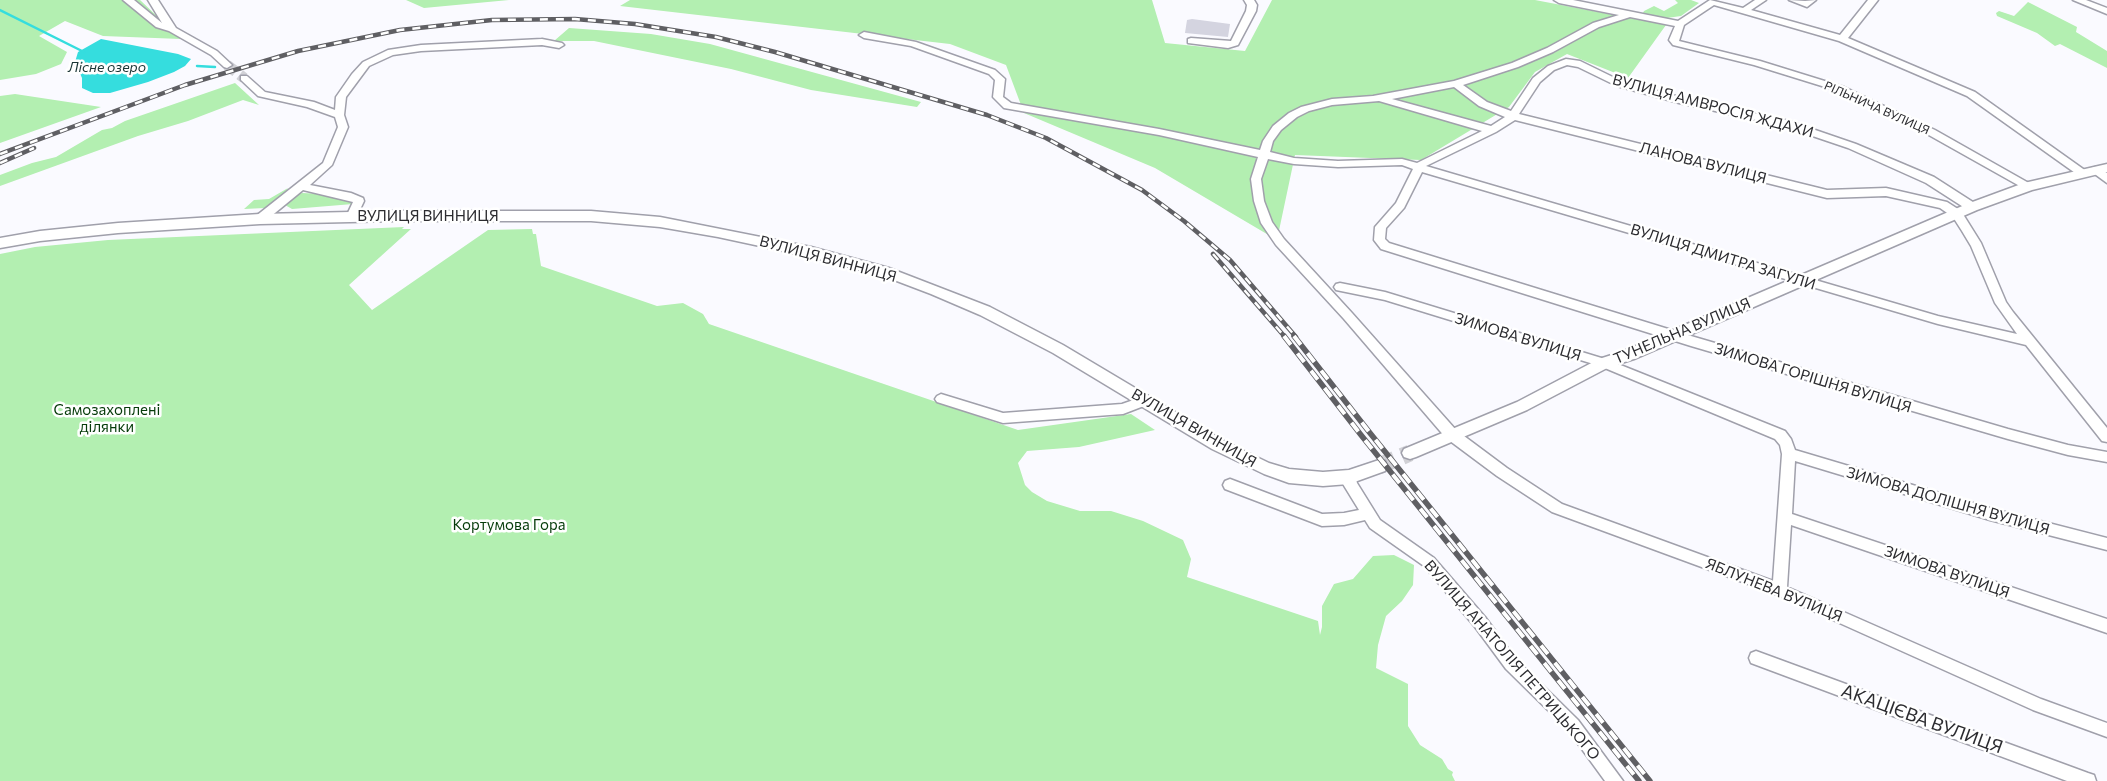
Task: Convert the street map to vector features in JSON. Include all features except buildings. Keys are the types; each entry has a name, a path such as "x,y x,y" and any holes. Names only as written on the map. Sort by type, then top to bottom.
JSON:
{"main road":[{"name":"ТУНЕЛЬНА ВУЛИЦЯ","path":"1410,453 1451,434 1522,406 1604,363 1630,355 1972,207 2030,186 2102,169"},
{"name":"ВУЛИЦЯ ВИННИЦЯ","path":"0,243 40,236 118,228 260,219 591,216 680,225 811,252 884,271 936,290 985,311 1058,349 1218,445 1264,468 1289,476 1308,479 1349,477"},
{"path":"1349,477 1379,466"}],"street":[{"path":"128,0 159,25 173,30 214,53 227,64"},
{"path":"153,0 173,30"},
{"path":"1191,41 1228,44 1235,42 1251,11 1252,5 1249,0"},
{"path":"1559,0 1680,24 1713,2 1842,39 1971,94 2082,173"},
{"path":"1745,10 1762,0"},
{"path":"1794,0 1807,4 1811,0"},
{"path":"1842,39 1873,0"},
{"path":"2078,0 2107,11"},
{"name":"ЯБЛУНЕВА ВУЛИЦЯ","path":"1630,14 1596,25 1550,50 1502,70 1456,84 1381,98 1332,102 1304,108 1277,128 1268,141 1256,180 1258,202 1267,223 1280,242 1348,316 1451,434 1502,472 1558,508 1780,590 2038,705 2107,730"},
{"name":"РІЛЬНИЧА ВУЛИЦЯ","path":"1680,24 1674,40 1676,43 1766,66 1841,89 1932,132 2030,186"},
{"path":"864,34 912,44 992,72 1000,79 998,97 1008,106 1159,132 1306,163 1394,162 1419,166 1429,159 1492,130 1513,116 1536,80 1551,68 1566,62 1573,62"},
{"path":"260,219 299,186 322,171 327,165 344,127 339,115 341,97 355,76 366,64 391,52 421,48 542,42 559,45"},
{"name":"ВУЛИЦЯ АМВРОСІЯ ЖДАХИ","path":"1550,50 1620,84 1679,100 1785,124 1852,146 1930,180 1972,207"},
{"path":"244,78 262,94 310,104 339,115"},
{"name":"ЛАНОВА ВУЛИЦЯ","path":"1456,84 1483,104 1513,116 1827,194 1886,192 1943,204 1957,214"},
{"path":"1381,98 1492,130"},
{"name":"ЗИМОВА ГОРІШНЯ ВУЛИЦЯ","path":"1419,166 1400,205 1381,227 1380,240 1385,246 1674,336 1915,408 2046,445 2107,457"},
{"name":"ВУЛИЦЯ ДМИТРА ЗАГУЛИ","path":"1419,166 1938,320 2030,341"},
{"path":"2102,169 2107,179"},
{"path":"299,186 351,197 359,201 351,217"},
{"path":"1957,214 1977,246 2001,303 2107,437"},
{"name":"ЗИМОВА ВУЛИЦЯ","path":"1340,288 1385,296 1604,363 1761,426 1780,436 1786,443 1789,454"},
{"path":"941,399 1004,418 1036,417 1123,408 1145,401"},
{"path":"1780,590 1789,454"},
{"name":"ЗИМОВА ДОЛІШНЯ ВУЛИЦЯ","path":"1789,454 1990,514 2107,544"},
{"name":"ВУЛИЦЯ АНАТОЛІЯ ПЕТРИЦЬКОГО","path":"1349,477 1350,484 1375,524 1428,562 1480,622 1511,664 1573,725 1615,781"},
{"path":"1230,485 1322,520 1344,519 1367,514"},
{"name":"ЗИМОВА ВУЛИЦЯ","path":"1786,518 2107,626"},
{"name":"АКАЦІЄВА ВУЛИЦЯ","path":"1756,658 2088,781"}],"green space":[{"path":"0,0 140,0 181,39 103,36 65,21 39,36 67,52 61,64 36,74 0,80"},
{"path":"406,0 509,0 424,8"},
{"path":"630,0 1152,0 1165,43 1245,51 1272,0 1535,0 1666,25 1628,78 1567,54 1535,72 1509,107 1421,160 1295,155 1277,240 1155,168 1024,113 1006,65 950,44 620,6"},
{"path":"1675,0 1691,0 1699,3 1681,16 1660,19 1642,15 1644,11 1654,6 1664,11 1678,3"},
{"path":"2028,2 2077,27 2076,32 2107,51 2107,68 2060,44 2055,46 2037,33 1997,16 1996,13 1999,11 2014,16"},
{"path":"569,28 651,34 710,44 921,102 917,107 811,90 731,69 594,41 554,41"},
{"path":"235,83 259,105 243,100 0,186 0,175 32,163 56,157 102,130"},
{"path":"15,94 101,107 0,143 0,96"},
{"path":"288,188 283,195 265,208 244,209 254,200 269,199"},
{"path":"302,193 325,194 353,200 353,204 292,209 285,205 293,196"},
{"name":"Кортумова Гора","path":"404,227 402,229 411,229 349,285 372,310 488,230 532,229 533,234 536,234 541,266 657,306 683,303 703,314 709,324 1018,430 1131,414 1155,430 1079,447 1027,451 1018,463 1025,485 1032,492 1047,501 1080,511 1111,511 1143,521 1183,540 1191,559 1187,577 1318,621 1320,635 1322,606 1334,584 1353,579 1373,556 1394,555 1414,565 1413,585 1402,601 1386,616 1378,645 1376,668 1408,684 1408,726 1420,745 1442,759 1448,769 1453,772 1452,775 1455,781 0,781 0,254 35,247 108,240"}],"water":[{"name":"Лісне озеро","path":"101,39 178,54 191,59 185,66 174,72 148,82 110,93 93,93 82,88 82,78 75,62 78,52"}],"waterway":[{"path":"0,10 84,52"},
{"path":"197,66 215,67"}],"tunnel":[{"path":"227,65 244,78"},
{"path":"1379,466 1410,453"}],"railway":[{"path":"0,154 185,85 298,51 400,30 492,20 575,19 635,24 716,37 775,52 987,115 1046,138 1142,190 1184,221 1230,260 1296,337"},
{"path":"0,163 34,148"},
{"path":"1213,254 1285,337"},
{"path":"1284,336 1361,435 1639,781"},
{"path":"1294,336 1650,781"}],"park label":[{"name":"Самозахоплені ділянки","path":"107,418"}]}
